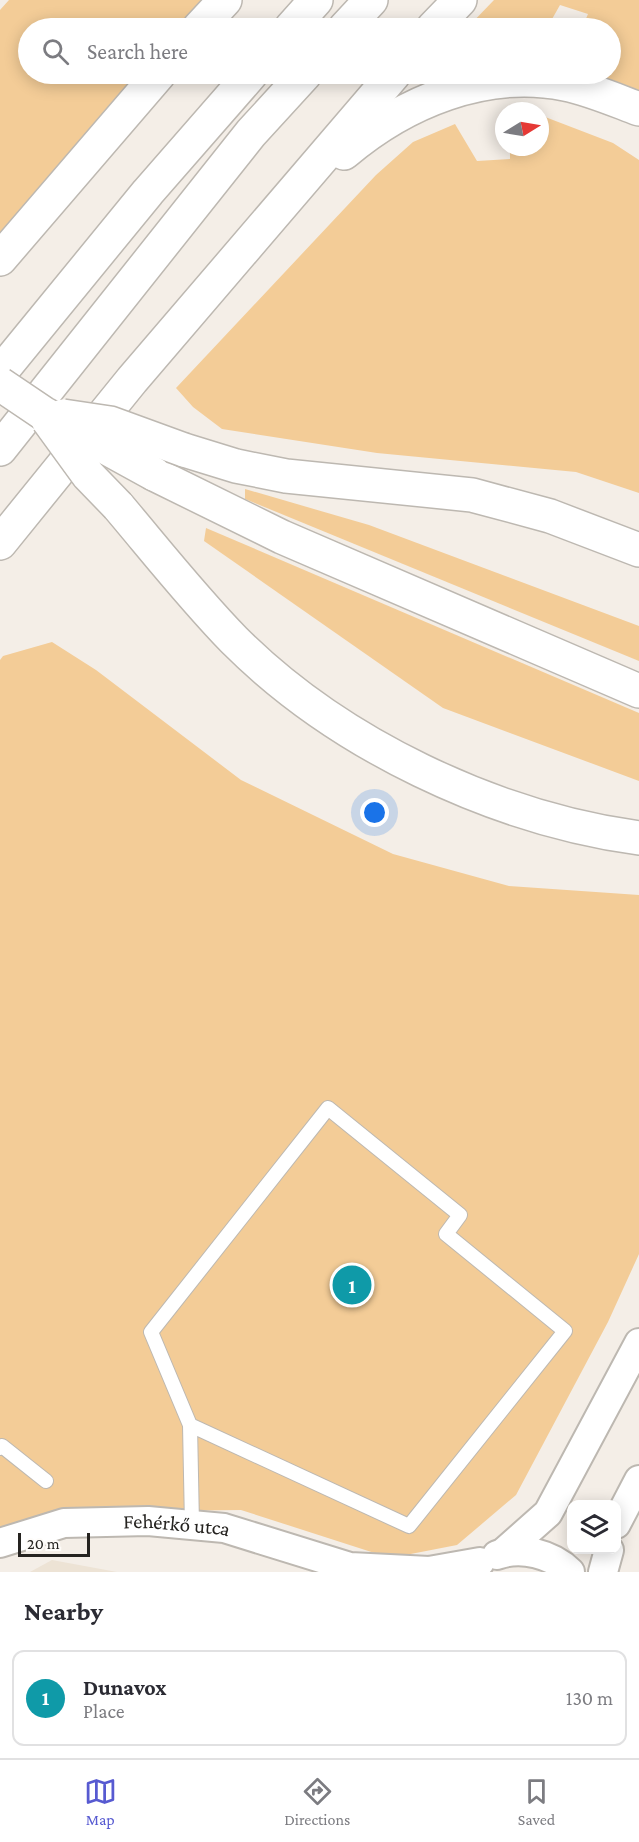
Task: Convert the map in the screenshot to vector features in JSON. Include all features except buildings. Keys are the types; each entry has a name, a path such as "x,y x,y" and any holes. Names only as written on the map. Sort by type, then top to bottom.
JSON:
{"main road":[{"path":"208,18 225,0"},
{"path":"300,18 316,0"},
{"path":"354,18 371,0"},
{"path":"443,18 460,0"},
{"path":"0,259 150,84"},
{"path":"0,373 148,192 243,84"},
{"path":"0,449 251,133 296,84"},
{"path":"0,543 132,380 385,84"},
{"path":"294,189 363,137 406,109 467,87 501,84"},
{"path":"565,84 639,109"},
{"path":"0,384 43,413 154,474 282,537 639,691"},
{"path":"43,413 110,423 236,466 286,476 472,495 550,516 639,550"},
{"path":"43,413 88,475 118,506 234,640 300,697 361,737 442,781 474,794 597,832 639,838"}],"street":[{"path":"483,1562 548,1513 639,1343"},
{"path":"621,1514 639,1480"},
{"name":"Fehérkő utca","path":"0,1543 64,1523 148,1521 224,1528 354,1569 429,1571 483,1562 524,1551 549,1557 570,1572"},
{"path":"603,1572 608,1554"}],"lane":[{"path":"190,1425 409,1526 565,1330 446,1234 460,1215 328,1108 151,1332 190,1425 192,1525"},
{"path":"0,1448 2,1446 46,1481"}],"shaded area":[{"path":"9,0 207,0 190,18 18,18 18,84 132,84 0,233 0,10"},
{"path":"494,0 639,0 639,94 606,84 621,84 621,18 586,18 588,14 560,5 553,18 477,18"},
{"path":"549,118 613,143 639,160 639,493 576,472 377,453 222,429 193,407 176,388 376,175 413,142 455,124 477,161 510,159 510,156 549,156"},
{"path":"245,489 369,525 639,626 639,661 245,499"},
{"path":"206,528 639,713 639,781 443,708 204,541"},
{"path":"52,642 96,670 241,780 393,854 509,886 639,895 639,1254 608,1322 516,1495 457,1545 390,1558 241,1510 70,1512 0,1538 0,660 3,656"},
{"path":"52,1560 117,1572 30,1572"}],"place":[{"name":"Dunavox","path":"352,1285"}]}
